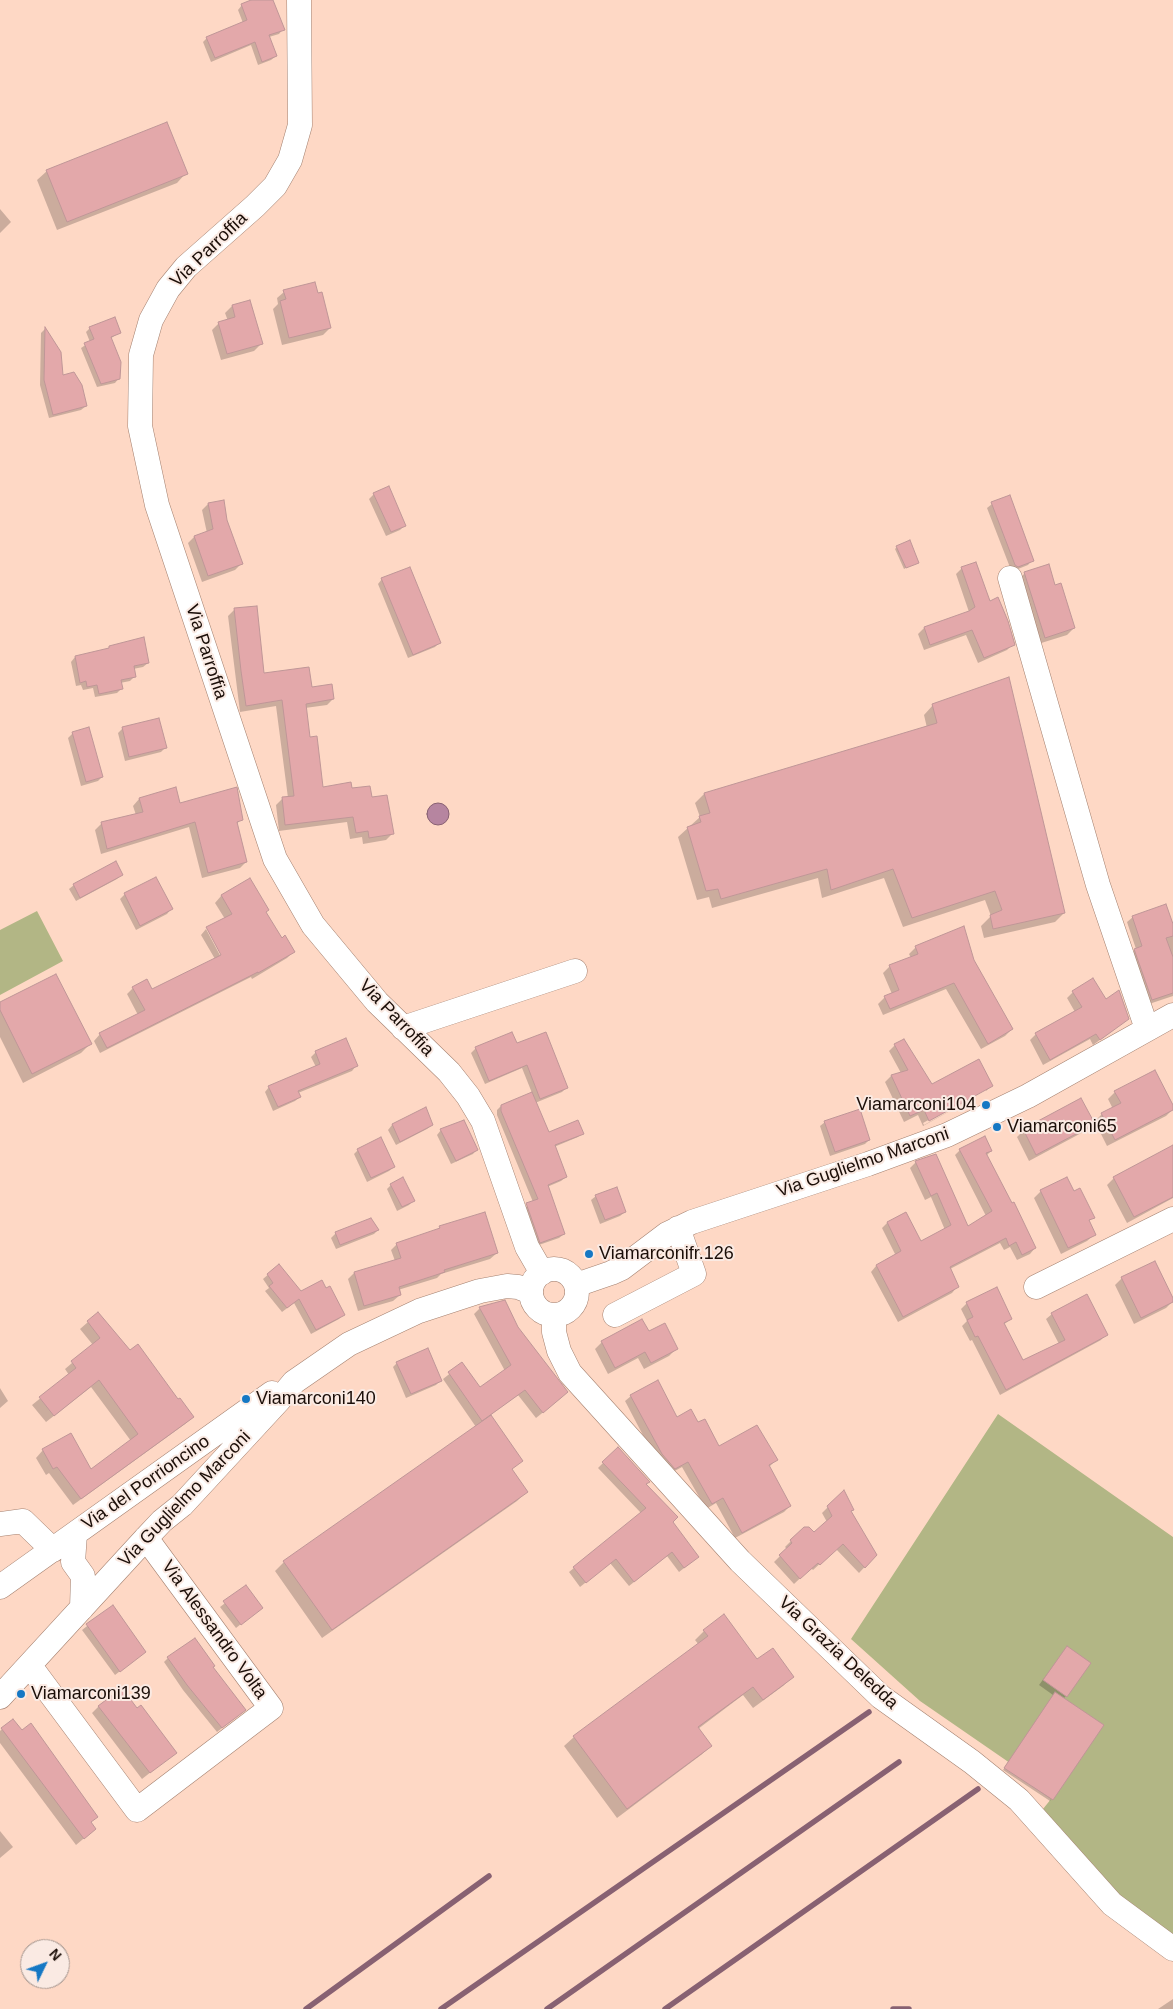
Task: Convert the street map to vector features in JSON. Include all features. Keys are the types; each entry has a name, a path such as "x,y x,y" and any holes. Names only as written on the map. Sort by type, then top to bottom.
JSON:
{"street":[{"name":"Via Parroffia","path":"299,0 300,125 290,160 275,186 186,267 168,289 152,320 141,355 140,426 157,505 275,859 313,925 377,1002 449,1072 468,1096 483,1121 527,1247 537,1282"},
{"path":"1010,578 1098,885 1147,1029"},
{"path":"403,1028 575,971"},
{"name":"Via Guglielmo Marconi","path":"576,1285 622,1268 666,1234 678,1228 868,1164 947,1135 1028,1096 1173,1015"},
{"path":"1036,1286 1173,1219"},
{"path":"615,1315 694,1274 678,1228"},
{"path":"550,1270 565,1272 572,1277 576,1285 578,1293 572,1308 566,1313 554,1316 546,1314 539,1310 532,1300 537,1282 550,1270"},
{"name":"Via Guglielmo Marconi","path":"0,1697 294,1382 327,1357 349,1344 419,1310 480,1291 507,1286 518,1287 537,1282"},
{"name":"Via Grazia Deledda","path":"554,1316 554,1332 558,1351 570,1372 740,1561 892,1707 972,1762 1019,1800 1112,1904 1173,1948"},
{"name":"Via del Porrioncino","path":"0,1587 144,1486 273,1392 294,1382"},
{"path":"144,1486 156,1486 168,1494 170,1505 154,1530"},
{"path":"0,1524 23,1521 50,1552 78,1569 110,1578"},
{"name":"Via Alessandro Volta","path":"30,1666 136,1810 271,1708 154,1530"},
{"path":"75,1534 82,1608"}],"green space":[{"path":"37,911 63,961 0,995 0,930"},
{"path":"998,1414 1173,1537 1173,1936 1129,1906 1043,1809 1051,1799 1032,1786 1036,1781 920,1701 851,1639"}],"shaded area":[{"path":"438,803 446,806 449,814 446,822 438,825 430,822 427,814 430,806"}],"building":[{"path":"251,0 273,0 285,30 269,35 277,56 262,62 255,42 215,58 206,37 247,20 241,4"},
{"path":"167,122 188,174 67,222 46,170"},
{"path":"315,282 318,293 322,292 331,328 289,338 280,301 286,299 283,290"},
{"path":"250,300 263,344 227,354 218,322 235,317 232,305"},
{"path":"115,317 121,333 111,337 121,362 120,379 101,384 84,343 94,339 89,327"},
{"path":"45,327 61,352 63,375 74,372 82,385 87,406 53,415 44,380"},
{"path":"389,486 406,526 391,532 373,493"},
{"path":"1010,495 1034,561 1018,567 1015,565 991,502"},
{"path":"224,500 227,520 243,564 208,576 194,536 213,529 208,503"},
{"path":"910,540 919,563 906,568 896,546"},
{"path":"976,562 990,601 998,597 1015,645 984,658 972,630 930,645 924,627 969,611 975,607 961,567"},
{"path":"1049,564 1055,585 1061,583 1075,628 1045,638 1024,572"},
{"path":"410,567 441,643 413,655 381,578"},
{"path":"257,606 264,673 309,667 312,687 332,684 334,699 306,704 310,737 317,736 323,787 351,782 352,788 370,786 372,797 387,795 394,834 369,838 368,831 356,833 353,817 285,825 282,797 294,796 282,700 246,706 241,671 234,608"},
{"path":"144,637 149,663 134,666 136,677 121,680 123,689 99,694 97,685 87,687 86,681 80,683 75,656"},
{"path":"1009,677 1065,913 993,929 990,915 1002,910 995,891 912,918 893,869 831,890 827,869 721,899 718,889 706,891 687,827 701,822 699,816 710,813 704,793 937,723 932,704"},
{"path":"159,718 167,748 129,757 122,727"},
{"path":"89,727 103,777 86,782 72,732"},
{"path":"176,787 180,803 237,787 243,820 237,822 247,862 208,873 195,822 107,849 101,822 143,812 139,798"},
{"path":"116,861 123,875 80,898 73,884"},
{"path":"156,877 173,909 140,926 124,893"},
{"path":"250,878 269,910 266,912 282,938 285,935 295,952 258,973 107,1048 99,1033 145,1010 132,987 147,979 152,989 221,955 206,927 232,914 221,895"},
{"path":"1166,904 1173,924 1173,936 1166,938 1173,957 1173,993 1152,1000 1134,949 1142,946 1132,916"},
{"path":"964,926 974,960 1013,1029 988,1044 954,983 890,1009 884,996 899,990 889,965 918,954 915,946"},
{"path":"56,974 92,1044 32,1074 0,1010 0,1002"},
{"path":"1093,978 1106,999 1119,990 1129,1019 1100,1040 1096,1034 1050,1060 1035,1033 1082,1007 1072,991"},
{"path":"512,1032 517,1043 546,1032 568,1088 540,1099 527,1065 489,1081 475,1047"},
{"path":"346,1038 358,1066 298,1091 301,1097 278,1107 268,1086 320,1064 315,1051"},
{"path":"904,1039 932,1084 979,1059 993,1086 929,1121 924,1110 910,1116 891,1075 908,1070 894,1044"},
{"path":"1155,1070 1173,1105 1173,1110 1115,1140 1101,1113 1121,1103 1114,1091"},
{"path":"532,1092 549,1132 578,1120 584,1134 555,1145 567,1177 548,1185 565,1234 540,1243 526,1203 538,1199 501,1111 501,1105"},
{"path":"1081,1098 1095,1124 1036,1155 1023,1129"},
{"path":"426,1107 433,1125 400,1142 392,1124"},
{"path":"860,1109 870,1140 835,1152 824,1121"},
{"path":"464,1120 478,1150 456,1161 440,1129"},
{"path":"985,1136 992,1151 986,1153 1012,1203 1014,1202 1036,1248 1022,1255 1016,1242 1009,1246 1006,1238 950,1267 959,1287 903,1317 876,1265 901,1251 887,1222 906,1212 921,1241 951,1225 937,1193 931,1196 915,1161 936,1154 968,1226 992,1211 959,1149"},
{"path":"381,1137 395,1167 371,1178 357,1149"},
{"path":"1173,1145 1173,1197 1134,1217 1113,1177"},
{"path":"403,1177 415,1201 402,1207 390,1184"},
{"path":"1067,1177 1074,1191 1080,1188 1095,1218 1089,1220 1096,1235 1068,1248 1040,1190"},
{"path":"617,1187 626,1212 605,1220 595,1195"},
{"path":"485,1212 498,1253 399,1287 401,1295 364,1306 354,1272 401,1258 396,1243 440,1228 439,1226"},
{"path":"371,1218 379,1230 340,1245 335,1232"},
{"path":"1155,1261 1173,1298 1173,1302 1141,1318 1121,1277"},
{"path":"279,1264 301,1291 322,1280 326,1288 330,1286 345,1315 316,1330 299,1299 287,1308 269,1286 273,1283 267,1274"},
{"path":"997,1287 1012,1319 1004,1323 1023,1360 1065,1340 1051,1313 1087,1294 1108,1335 1006,1390 978,1336 975,1337 967,1320 973,1317 966,1302"},
{"path":"505,1300 518,1327 568,1392 543,1413 525,1390 482,1421 448,1372 462,1362 480,1387 511,1365 479,1307"},
{"path":"98,1312 130,1350 138,1344 178,1399 180,1398 194,1417 81,1499 57,1467 53,1469 42,1449 71,1433 91,1469 138,1434 99,1380 54,1416 39,1397 76,1368 71,1361 100,1338 87,1321"},
{"path":"642,1319 649,1331 665,1323 678,1349 651,1363 645,1352 615,1368 601,1341"},
{"path":"428,1348 442,1381 411,1394 396,1362"},
{"path":"658,1380 677,1417 691,1409 698,1422 705,1419 719,1446 757,1425 778,1460 769,1465 791,1506 742,1533 723,1498 712,1504 688,1462 675,1469 662,1454 630,1395"},
{"path":"491,1415 523,1461 512,1469 528,1492 332,1630 283,1561"},
{"path":"618,1447 650,1482 646,1484 678,1517 673,1522 699,1557 684,1568 672,1552 634,1582 616,1559 586,1583 573,1567 646,1508 602,1462"},
{"path":"844,1490 854,1510 851,1511 877,1555 865,1568 843,1544 820,1565 818,1563 800,1579 779,1555 792,1543 790,1540 804,1527 809,1527 814,1532 832,1516 827,1506"},
{"path":"246,1585 263,1608 241,1625 223,1601"},
{"path":"113,1605 146,1652 120,1672 86,1624"},
{"path":"724,1614 757,1659 773,1648 794,1677 763,1700 753,1687 698,1727 712,1746 627,1809 573,1736 708,1636 703,1630"},
{"path":"195,1638 215,1666 213,1667 246,1710 222,1728 167,1657"},
{"path":"1067,1646 1091,1663 1067,1697 1043,1680"},
{"path":"122,1688 137,1708 141,1705 177,1753 150,1773 98,1706"},
{"path":"1055,1692 1104,1725 1053,1800 1004,1768"},
{"path":"13,1719 22,1730 31,1723 98,1817 91,1822 96,1829 84,1839 1,1728"}],"waterway":[{"path":"441,2009 869,1712"},
{"path":"547,2009 899,1762"},
{"path":"665,2009 978,1789"},
{"path":"306,2009 489,1876"},
{"path":"893,2009 909,2009"}],"place":[{"name":"Viamarconi104","path":"986,1105"},
{"name":"Viamarconi65","path":"997,1127"},
{"name":"Viamarconifr.126","path":"589,1254"},
{"name":"Viamarconi140","path":"246,1399"},
{"name":"Viamarconi139","path":"21,1694"}]}
